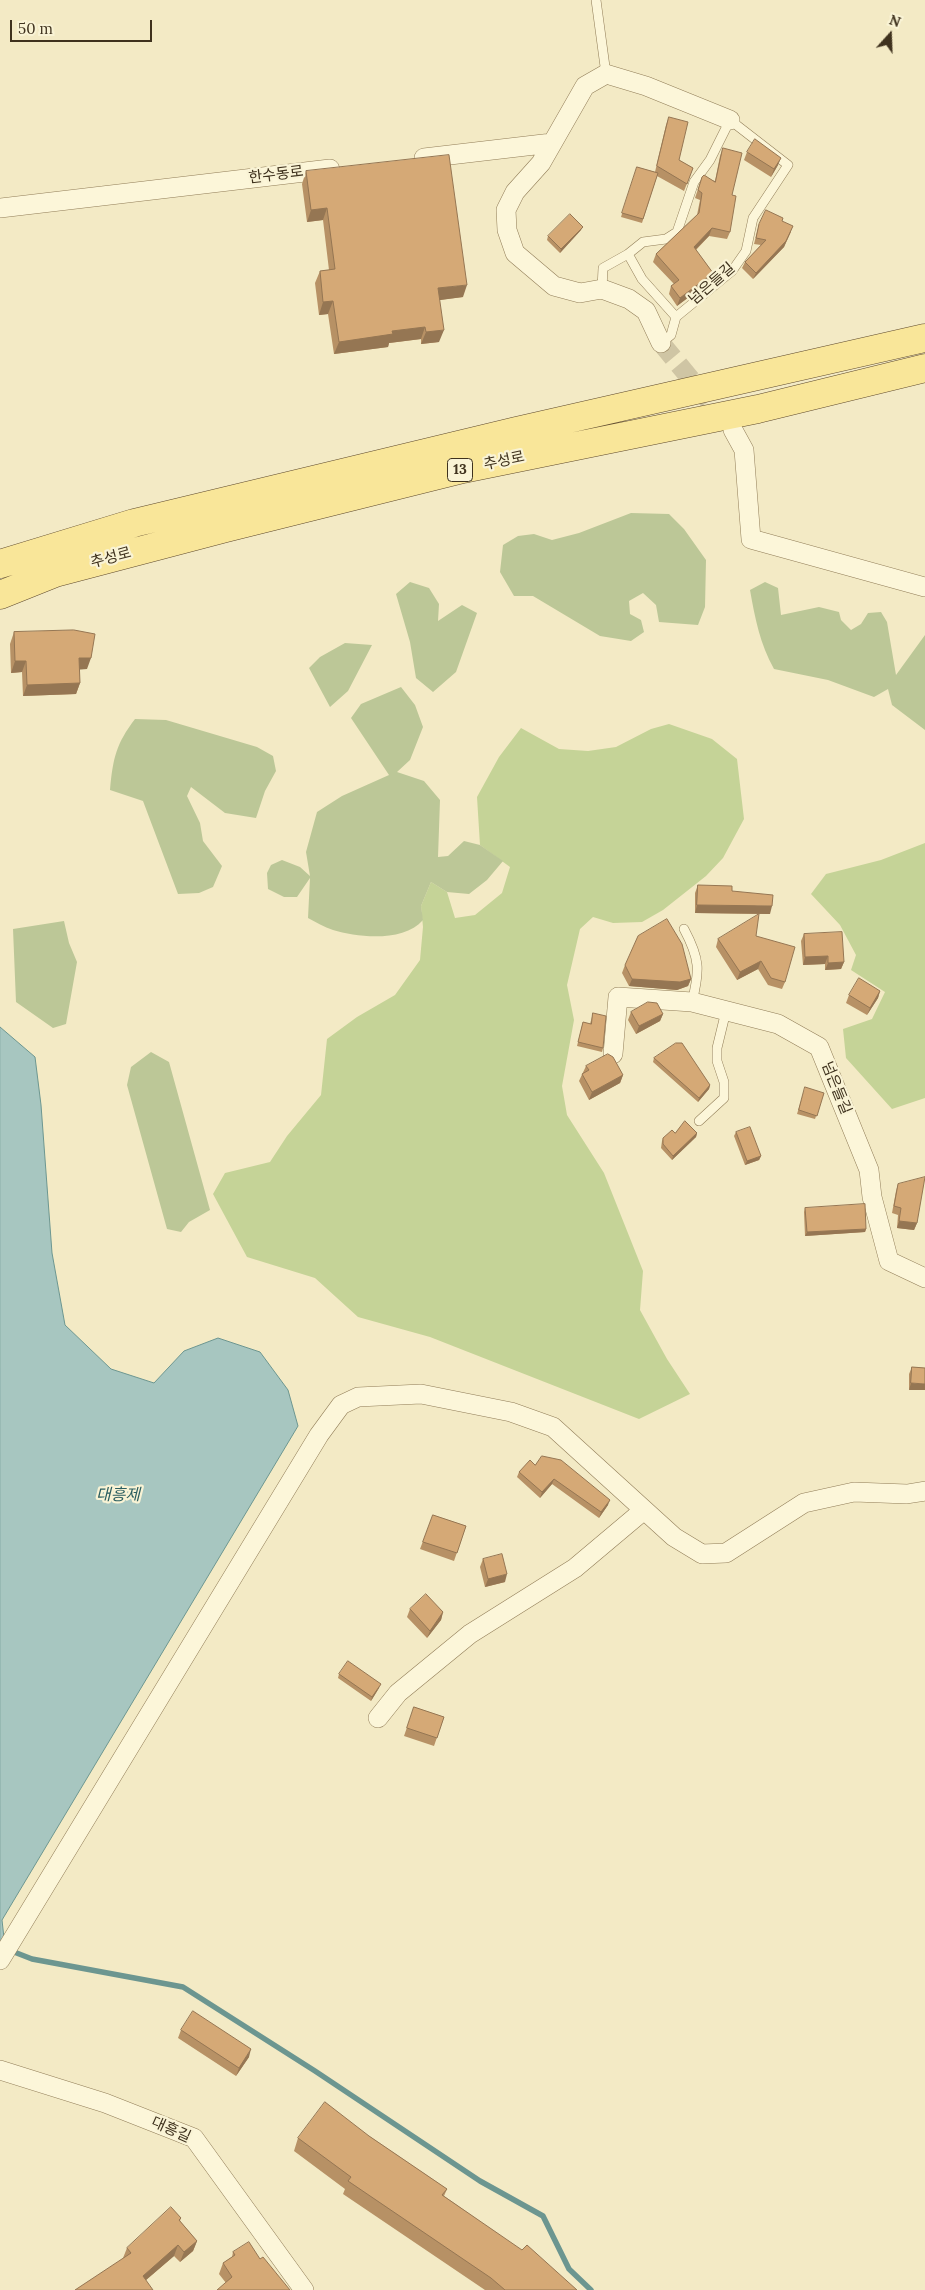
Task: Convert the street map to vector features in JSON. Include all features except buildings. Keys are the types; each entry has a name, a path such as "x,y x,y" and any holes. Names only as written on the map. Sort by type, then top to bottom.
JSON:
{"main road":[{"name":"추성로","path":"0,564 134,523 516,431 925,338"},
{"name":"추성로","path":"0,594 55,573 463,469 758,409 925,368"}],"street":[{"name":"넘은들길","path":"606,74 646,86 730,120"},
{"path":"606,74 584,86 541,163 515,192 506,210 509,238 515,253 520,259 554,286 580,293 602,289 629,299 646,311 661,343"},
{"path":"404,160 552,143"},
{"name":"한수동로","path":"0,208 345,167"},
{"path":"733,430 744,450 751,539 925,588"},
{"name":"넘은들길","path":"613,1054 618,997 692,1002 778,1024 819,1047 869,1170 872,1197 889,1261 925,1278"},
{"path":"0,1960 314,1443 341,1405 358,1397 421,1394 511,1412 553,1427 674,1537 702,1554 726,1553 804,1503 854,1492 907,1494 925,1492"},
{"path":"378,1718 398,1693 470,1634 574,1568 644,1510"},
{"name":"대흥길","path":"0,2070 105,2103 194,2138 304,2290"}],"lane":[{"path":"596,0 606,74"},
{"path":"602,289 602,268 628,254 643,242 666,239 677,232 694,182 710,160 730,120"},
{"name":"넘은들길","path":"628,254 642,279 676,317 732,271 746,251 753,218 788,165 730,120"},
{"path":"661,343 671,335 676,317"},
{"path":"684,929 692,943 699,973 692,1002"},
{"path":"699,1121 724,1098 724,1082 717,1061 717,1048 726,1011"}],"green space":[{"path":"631,513 669,514 684,529 706,560 705,607 698,625 659,622 656,605 643,593 629,601 630,614 641,620 644,632 631,641 600,636 533,596 514,596 500,572 503,545 518,536 534,534 552,540 579,533"},
{"path":"410,582 429,588 439,604 438,621 462,605 477,613 456,672 433,692 416,678 410,642 396,594"},
{"path":"765,582 778,588 781,615 819,607 839,612 841,620 851,630 861,624 868,613 881,612 887,622 896,675 925,635 925,730 892,705 888,689 874,697 828,680 774,669 769,660 756,621 750,590"},
{"path":"345,643 372,645 348,691 330,707 309,668 320,657"},
{"path":"401,687 415,705 423,727 410,760 397,772 424,781 440,800 438,857 448,856 464,841 480,845 503,861 487,880 469,894 447,892 431,882 421,906 423,920 405,932 381,936 344,933 330,929 308,918 310,878 297,897 284,897 268,889 267,873 271,865 282,860 300,867 310,876 306,852 317,812 342,796 389,775 351,718 361,704"},
{"path":"135,719 166,720 257,747 273,756 276,771 265,791 256,818 225,813 191,787 187,796 200,823 203,841 222,866 213,887 199,893 178,894 143,801 110,790 116,752"},
{"path":"669,724 712,739 737,759 744,819 723,858 706,876 663,910 642,922 613,923 593,917 580,929 567,985 574,1020 562,1086 567,1115 604,1173 643,1271 640,1310 667,1359 690,1394 639,1419 430,1337 358,1317 315,1278 247,1257 213,1194 225,1173 270,1162 287,1136 321,1095 327,1039 357,1017 395,995 420,960 423,927 421,906 431,882 447,892 455,918 475,915 502,893 510,867 480,845 477,797 499,757 521,728 559,749 588,751 616,747 651,729"},
{"path":"925,843 925,1098 892,1109 846,1058 843,1029 872,1019 885,992 851,970 856,955 840,925 811,894 826,874 881,860"},
{"path":"64,921 69,943 77,962 66,1024 53,1028 16,1002 13,929"},
{"path":"151,1052 169,1062 210,1210 189,1222 181,1232 167,1229 127,1085 131,1067"}],"water":[{"name":"대흥제","path":"0,1027 35,1057 41,1105 52,1253 65,1325 111,1369 154,1383 184,1351 218,1338 260,1352 288,1390 298,1426 2,1920 4,1938 0,1945"}],"waterway":[{"path":"9,1950 32,1959 183,1987 315,2071 480,2181 543,2216 569,2269 591,2290"}],"tunnel":[{"path":"661,343 727,423"}]}
